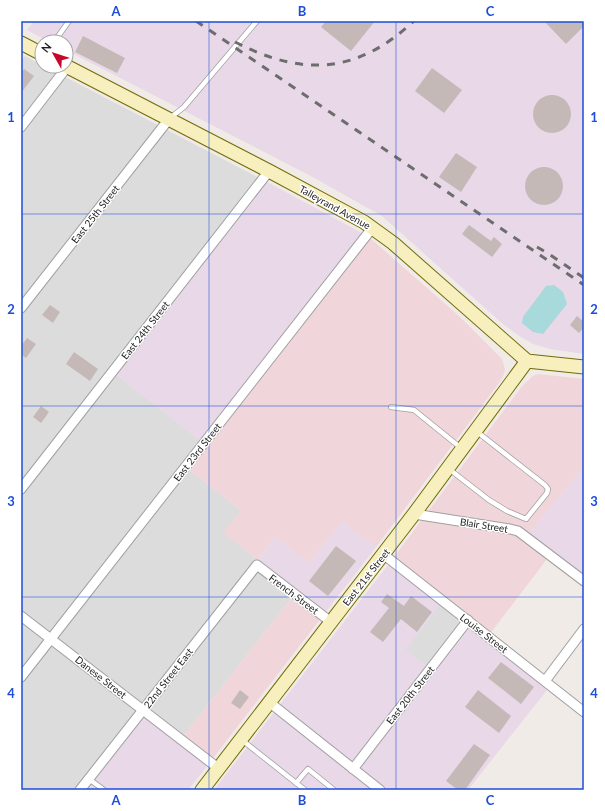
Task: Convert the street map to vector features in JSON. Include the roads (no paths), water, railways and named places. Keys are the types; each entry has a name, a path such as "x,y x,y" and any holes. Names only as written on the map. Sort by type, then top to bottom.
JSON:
{"street":[{"path":"21,43 34,50"},
{"name":"Talleyrand Avenue","path":"74,70 373,227 527,361"},
{"path":"21,126 61,74"},
{"name":"East 25th Street","path":"21,308 169,119"},
{"name":"East 24th Street","path":"21,489 269,171"},
{"name":"East 23rd Street","path":"21,677 373,227"},
{"path":"527,361 584,367"},
{"name":"East 21st Street","path":"202,790 449,468 527,361"},
{"name":"Blair Street","path":"414,514 518,531 584,582"},
{"name":"Louise Street","path":"383,554 584,712"},
{"name":"French Street","path":"257,565 331,622"},
{"name":"22nd Street East","path":"80,790 257,565"},
{"name":"Danese Street","path":"21,616 218,768"},
{"name":"East 20th Street","path":"353,769 468,620"},
{"path":"545,681 584,629"},
{"path":"269,702 380,790"}],"lane":[{"path":"60,34 69,21"},
{"path":"169,119 184,107 257,21"},
{"path":"391,407 414,410 463,449"},
{"path":"449,468 489,500 507,511 526,519 547,493 548,489 545,485 476,431"},
{"path":"241,739 305,790"},
{"path":"296,783 308,769 334,790"},
{"path":"89,779 104,790"}],"water":[{"path":"554,285 563,292 567,304 543,334 533,332 522,323 523,317 546,286"}],"railway":[{"path":"196,21 584,285"},
{"path":"235,42 260,53 284,61 306,65 329,64 350,60 372,52 393,39 414,21"},
{"path":"537,247 584,278"}]}
